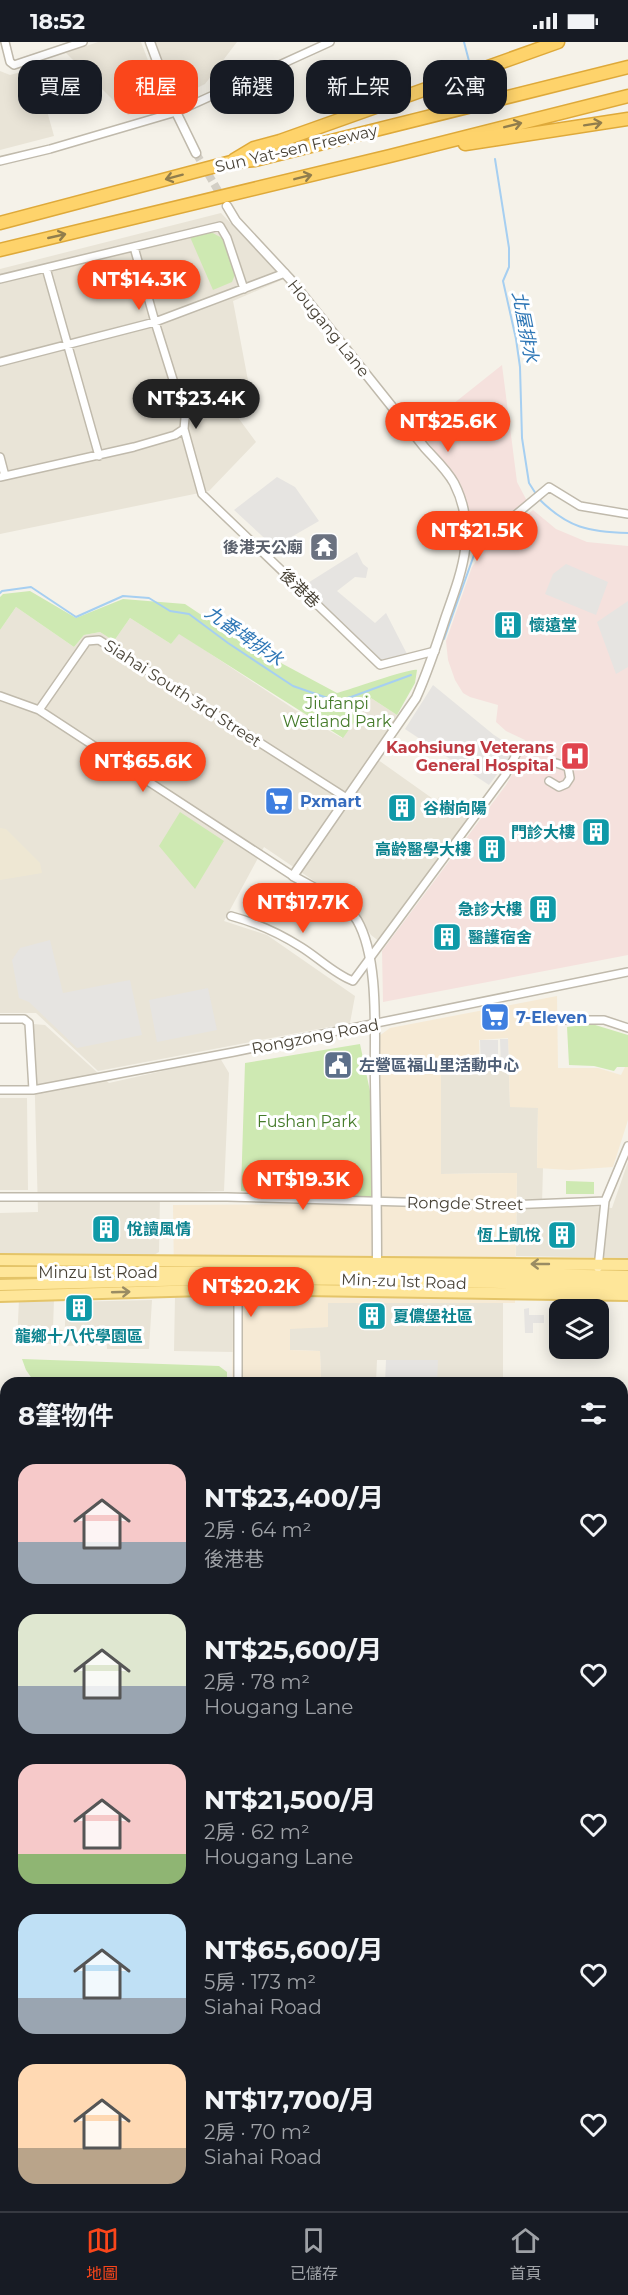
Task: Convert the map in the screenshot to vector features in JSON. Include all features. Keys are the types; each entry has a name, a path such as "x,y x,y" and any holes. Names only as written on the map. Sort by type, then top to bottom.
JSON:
{"highway":[{"path":"231,162 254,148 280,141 558,42"},
{"name":"Sun Yat-sen Freeway","path":"0,223 231,162 255,160 628,67"},
{"name":"Sun Yat-sen Freeway","path":"0,250 628,96"},
{"path":"390,156 628,119"}],"main road":[{"name":"Minzu 1st Road","path":"0,1260 238,1275"},
{"name":"Minzu 1st Road","path":"597,1280 628,1264"},
{"name":"Minzu 1st Road","path":"0,1272 377,1275 597,1280 628,1276"},
{"name":"Min-zu 1st Road","path":"0,1296 238,1275"},
{"name":"Min-zu 1st Road","path":"0,1285 238,1275 377,1275 597,1280 628,1286"},
{"name":"Minzu 1st Road","path":"597,1280 628,1295"}],"street":[{"path":"4,42 10,62 14,65 83,42"},
{"path":"150,42 157,60"},
{"path":"198,102 330,42"},
{"path":"0,161 50,149 169,114"},
{"path":"177,114 196,153"},
{"name":"Hougang Lane","path":"227,206 236,221 285,273 455,484 467,525 467,548 459,581 416,698 293,876"},
{"path":"0,279 220,226 227,238 244,289"},
{"name":"後港巷","path":"134,247 185,418 184,429 202,494 380,665 435,651"},
{"path":"46,268 99,456"},
{"path":"0,362 155,322 285,273"},
{"path":"0,457 2,477 134,447 175,435 184,429"},
{"path":"467,548 495,532 549,487 580,506 628,514"},
{"name":"Siahai South 3rd Street","path":"39,710 87,641 99,640 348,798"},
{"path":"0,696 39,710 338,903 355,917 366,939 371,958 377,1275"},
{"path":"231,916 267,927 353,981 506,774 519,749"},
{"path":"549,781 559,787 566,784 570,778 568,767 556,763"},
{"name":"Rongzong Road","path":"0,1090 33,1090 374,1025 628,972"},
{"path":"0,1018 24,1018 29,1023 33,1090"},
{"path":"565,1020 604,1020 628,1028"},
{"path":"597,1280 605,1201 628,1146"},
{"name":"Rongde Street","path":"0,1197 227,1197 507,1205 605,1201"},
{"path":"238,1275 238,1377"}],"shaded area":[{"path":"98,42 141,42 148,60 114,60 114,101 102,89 102,60 73,60 66,53"},
{"path":"155,42 237,42 223,60 210,60 210,77 205,84 198,88 198,60 161,60"},
{"path":"0,71 10,75 18,73 18,114 48,114 54,136 0,150"},
{"path":"221,213 284,279 233,301 253,407 234,412 256,442 209,491 0,534 0,269"},
{"path":"502,365 517,482 527,501 492,529 472,540 470,515 459,484 426,439 443,425 445,413 453,404"},
{"path":"277,477 295,487 319,521 274,547 234,510"},
{"name":"Kaohsiung Veterans General Hospital","path":"533,510 556,529 587,542 628,546 628,955 383,1002 382,951 506,785 523,752 525,740 506,731 496,722 498,705 463,693 455,680 448,660 446,641 472,567 483,551"},
{"path":"357,552 363,564 368,568 366,578 355,577 337,591 375,623 386,613 407,654 385,661 380,660 303,586"},
{"path":"566,564 608,582 596,615 545,594 553,574"},
{"path":"628,601 628,667 616,674 597,622"},
{"path":"16,607 74,647 84,635 100,632 114,641 130,618 171,644 179,633 312,721 342,738 371,698 397,715 374,757 436,801 439,797 471,820 380,942 371,935 354,908 264,847 224,921 267,935 355,996 350,1023 98,1071 36,1013 0,1013 0,630"},
{"path":"433,685 494,735 516,749 489,785 405,729"},
{"path":"0,828 6,829 40,863 42,873 0,880"},
{"path":"50,940 63,993 130,980 142,1035 77,1048 29,1002 19,998 12,960 20,948"},
{"path":"208,988 217,1030 157,1042 149,1000"},
{"path":"557,996 558,1068 598,1068 621,1075 625,1067 628,1067 628,1120 613,1167 569,1170 537,1168 538,1108 510,1107 508,1038 479,1040 480,1071 441,1071 441,1174 517,1173 515,1303 328,1303 328,1327 290,1329 290,1350 320,1351 321,1377 232,1377 234,1275 174,1276 173,1205 380,1204 379,1036 390,1028"},
{"path":"33,1024 45,1025 109,1083 220,1058 229,1073 224,1191 160,1193 159,1252 152,1256 0,1257 0,1213 38,1212"},
{"path":"500,1039 508,1039 509,1068 501,1068"},
{"path":"480,1040 498,1040 498,1068 481,1069"},
{"path":"509,1070 510,1107 538,1107 537,1168 543,1168 542,1204 612,1208 628,1162 628,1258 516,1256 517,1173 441,1174 440,1071"},
{"path":"0,1098 27,1098 28,1190 0,1190"},
{"path":"175,1296 235,1297 234,1352 174,1351"},
{"path":"19,1299 54,1299 53,1329 63,1330 63,1344 17,1344"},
{"path":"152,1300 149,1349 107,1349 106,1333 97,1333 97,1345 64,1346 66,1302"},
{"path":"328,1303 503,1303 503,1377 437,1377 437,1360 377,1360 376,1377 321,1377 320,1351 290,1350 290,1328 328,1327"},
{"path":"529,1308 529,1315 544,1315 544,1323 533,1323 533,1333 525,1333 524,1309"},
{"path":"386,1360 438,1360 437,1377 385,1377"}],"green space":[{"path":"211,232 222,238 236,272 232,282 213,290 190,237"},
{"name":"Jiufanpi Wetland Park","path":"30,591 76,618 123,599 185,604 242,642 337,693 412,670 417,670 415,683 397,715 371,698 343,738 179,634 171,644 130,618 114,641 100,632 84,635 74,647 16,607 0,630 0,597 3,594"},
{"path":"180,812 224,841 195,889 159,846"},
{"path":"592,1024 628,1035 628,1067 617,1067 614,1071 594,1066 569,1065 567,1027"},
{"name":"Fushan Park","path":"360,1044 370,1091 373,1197 241,1191 245,1063"},
{"path":"566,1181 594,1182 594,1194 566,1194"},
{"path":"22,1359 219,1366 227,1372 227,1377 31,1377"}],"waterway":[{"name":"北屋排水","path":"464,42 469,60"},
{"name":"北屋排水","path":"495,159 509,248 509,267 503,281 520,367 522,438 529,483 536,494"},
{"path":"539,499 560,516 580,527 628,533"},
{"name":"九番埤排水","path":"444,639 474,555 539,500"},
{"name":"九番埤排水","path":"0,593 31,587 76,617 123,596 149,598 170,611 189,614 293,686 336,701 411,675"}],"tunnel":[{"path":"196,153 224,201"}],"place":[{"name":"後港天公廟","path":"324,547"},
{"name":"懷遠堂","path":"508,625"},
{"name":"Kaohsiung Veterans General Hospital","path":"575,756"},
{"name":"Pxmart","path":"279,801"},
{"name":"谷樹向陽","path":"402,808"},
{"name":"門診大樓","path":"596,832"},
{"name":"高齡醫學大樓","path":"492,849"},
{"name":"急診大樓","path":"543,909"},
{"name":"醫護宿舍","path":"447,937"},
{"name":"7-Eleven","path":"495,1017"},
{"name":"左營區福山里活動中心","path":"338,1065"},
{"name":"悅讀風情","path":"106,1229"},
{"name":"恆上凱悅","path":"562,1235"},
{"name":"龍鄉十八代學園區","path":"79,1308"},
{"name":"夏儂堡社區","path":"372,1316"}]}
